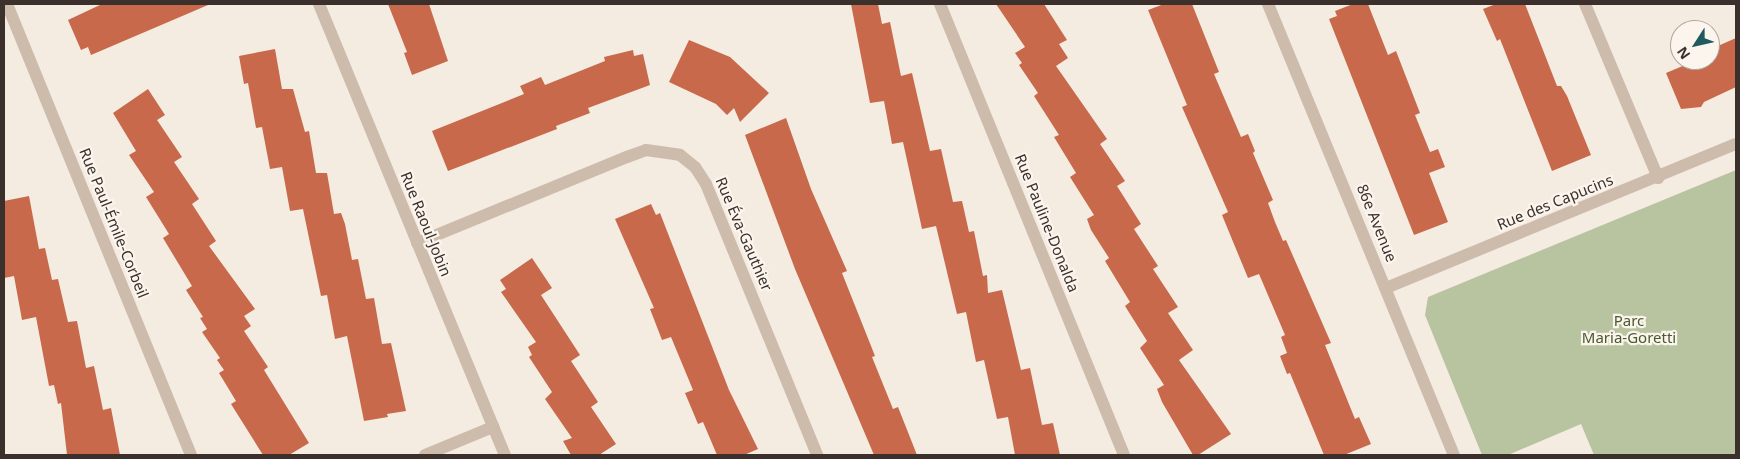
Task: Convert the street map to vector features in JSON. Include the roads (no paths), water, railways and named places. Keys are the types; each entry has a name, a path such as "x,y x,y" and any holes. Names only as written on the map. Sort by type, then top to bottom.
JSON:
{"street":[{"name":"Rue Paul-Émile-Corbeil","path":"7,4 191,455"},
{"name":"Rue Raoul-Jobin","path":"319,4 505,455"},
{"name":"Rue Pauline-Donalda","path":"940,4 1124,455"},
{"name":"86e Avenue","path":"1268,4 1454,455"},
{"path":"1585,4 1658,178"},
{"name":"Rue des Capucins","path":"1386,288 1658,178 1736,144"},
{"name":"Rue Éva-Gauthier","path":"417,243 633,154 646,150 664,150 680,155 695,167 706,184 817,455"},
{"path":"425,455 493,427"}],"park label":[{"name":"Parc Maria-Goretti","path":"1629,328"}]}
